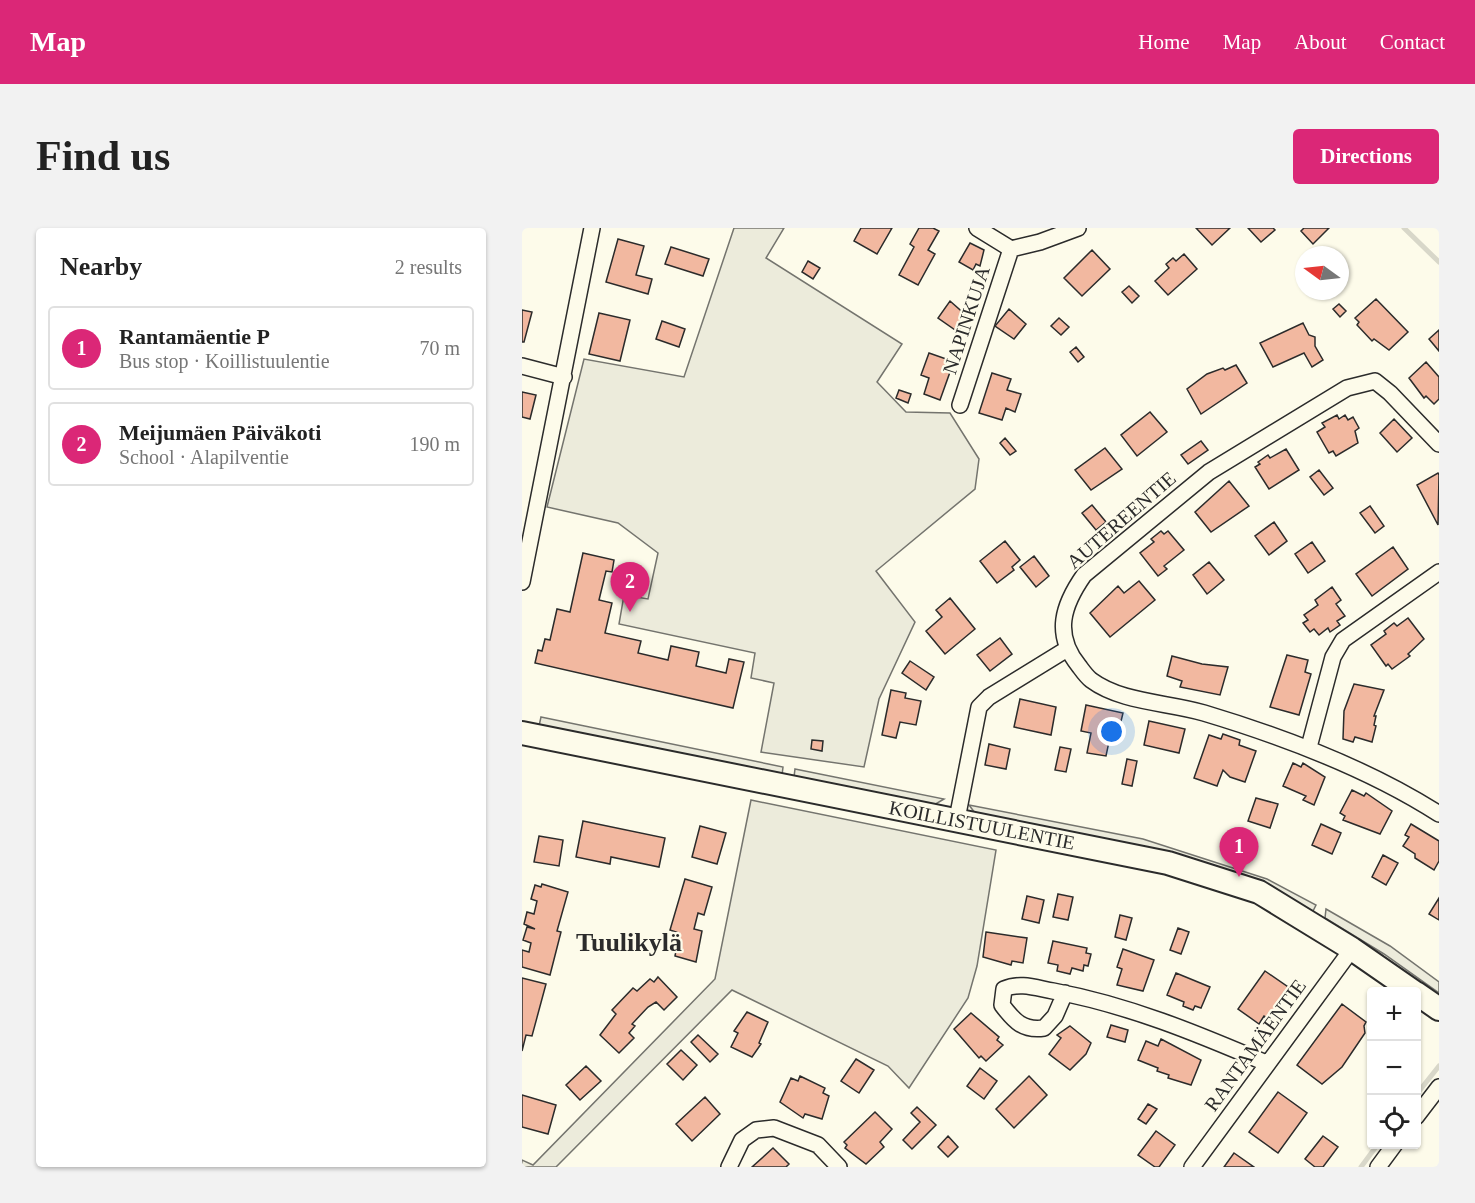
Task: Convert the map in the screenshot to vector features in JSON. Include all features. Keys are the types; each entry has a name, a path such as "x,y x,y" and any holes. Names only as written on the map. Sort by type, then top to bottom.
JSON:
{"street":[{"path":"523,576 592,228"},
{"path":"977,228 1011,249 1040,242 1077,228"},
{"name":"NAPINKUJA","path":"960,405 1011,249"},
{"path":"522,366 564,377"},
{"name":"AUTEREENTIE","path":"1067,649 1063,621 1070,596 1084,575 1209,472 1347,388 1375,381 1390,393 1439,444"},
{"path":"1309,747 1333,657 1343,640 1439,572"},
{"path":"957,819 979,707 989,697 1067,649 1090,679 1122,694 1202,712 1309,747 1439,814"},
{"name":"KOILLISTUULENTIE","path":"522,733 1167,863 1259,892 1352,949 1408,987"},
{"name":"RANTAMÄENTIE","path":"1192,1167 1266,1063 1352,949"},
{"path":"1065,993 1123,1007 1179,1026 1266,1063"},
{"name":"KOILLISTUULENTIE","path":"1421,996 1439,1009"},
{"path":"1421,1110 1439,1087"},
{"path":"729,1167 742,1140 756,1130 774,1128 818,1145 839,1167"},
{"path":"1378,1167 1391,1149"}],"shaded area":[{"path":"734,228 784,228 766,258 902,344 877,382 906,412 950,413 979,459 975,489 876,571 915,622 879,699 864,767 761,752 774,683 751,678 755,653 619,624 624,595 648,599 658,553 618,523 547,507 584,359 684,377"},
{"path":"541,717 783,767 782,775 539,726"},
{"path":"795,769 944,799 934,805 794,777"},
{"path":"751,800 996,850 977,966 968,998 909,1088 888,1066 732,990 556,1167 522,1167 522,1160 533,1165 715,979"},
{"path":"969,805 1143,839 1267,879 1316,905 1313,911 1260,887 975,813"},
{"path":"1326,909 1390,946 1439,982 1439,993 1384,954 1325,918"}],"building":[{"path":"861,228 892,228 877,254 854,241"},
{"path":"919,228 933,228 939,231 928,250 935,254 918,285 899,275 914,247 910,244"},
{"path":"1196,228 1230,228 1212,245"},
{"path":"1248,228 1273,228 1275,230 1261,242"},
{"path":"1304,228 1329,228 1313,244 1301,231"},
{"path":"618,239 644,246 636,275 652,279 648,294 606,282"},
{"path":"970,243 984,250 980,266 976,264 973,270 959,262"},
{"path":"671,247 709,259 703,276 665,264"},
{"path":"1092,250 1110,269 1082,296 1064,278"},
{"path":"1184,254 1197,269 1168,295 1155,281 1169,268 1166,264 1173,258 1176,261"},
{"path":"808,261 820,268 813,279 802,272"},
{"path":"1129,286 1139,296 1132,303 1122,292"},
{"path":"1376,299 1408,332 1389,350 1374,339 1372,341 1357,325 1359,322 1355,318"},
{"path":"950,301 968,317 958,332 938,318"},
{"path":"1339,304 1346,311 1340,317 1333,309"},
{"path":"1009,309 1026,324 1014,339 995,326"},
{"path":"522,310 532,312 524,342 522,342"},
{"path":"599,313 630,320 620,361 589,354"},
{"path":"1059,318 1069,327 1061,335 1051,326"},
{"path":"662,321 685,329 679,347 656,339"},
{"path":"1303,323 1309,335 1315,337 1315,346 1323,360 1312,367 1304,353 1273,367 1260,343"},
{"path":"1439,330 1439,351 1429,339"},
{"path":"1076,347 1084,357 1078,362 1070,352"},
{"path":"929,353 949,360 946,370 950,372 940,400 924,394 929,378 921,375"},
{"path":"1426,362 1439,377 1439,399 1434,404 1426,396 1424,398 1409,378"},
{"path":"1236,365 1247,383 1201,414 1187,389 1207,374"},
{"path":"992,373 1011,379 1007,390 1021,394 1015,412 1006,408 1002,420 979,413"},
{"path":"899,390 911,394 908,403 896,398"},
{"path":"522,392 536,395 530,419 522,417"},
{"path":"1150,412 1167,432 1137,456 1121,435"},
{"path":"1337,415 1339,419 1345,415 1348,420 1353,417 1359,428 1355,431 1358,443 1336,456 1333,451 1329,453 1317,432 1325,427 1322,423"},
{"path":"1394,419 1412,438 1397,452 1380,433"},
{"path":"1005,438 1016,451 1010,455 1000,443"},
{"path":"1201,441 1208,450 1188,464 1181,455"},
{"path":"1105,448 1122,469 1091,490 1075,470"},
{"path":"1286,449 1299,470 1269,489 1255,467 1268,455 1270,458"},
{"path":"1319,470 1333,488 1324,495 1310,477"},
{"path":"1438,473 1439,475 1438,525 1417,485"},
{"path":"1229,481 1249,506 1211,532 1195,512"},
{"path":"1092,505 1106,522 1096,530 1082,513"},
{"path":"1370,506 1384,526 1375,533 1360,513"},
{"path":"1274,522 1287,541 1269,555 1255,536"},
{"path":"1161,531 1164,534 1168,531 1184,550 1164,566 1167,569 1158,576 1140,553 1154,542 1151,539"},
{"path":"1005,541 1020,560 1012,567 1014,570 997,583 980,561"},
{"path":"1312,542 1325,561 1308,573 1295,554"},
{"path":"1393,547 1408,569 1372,596 1356,574"},
{"path":"583,553 614,560 612,572 606,571 599,600 612,603 605,633 641,641 638,653 668,660 671,646 699,652 696,666 726,673 729,659 744,662 733,708 535,663 538,650 542,651 545,639 550,640 557,609 570,612"},
{"path":"1034,556 1049,576 1036,587 1020,567"},
{"path":"1209,562 1224,580 1207,594 1193,575"},
{"path":"1139,581 1155,600 1110,637 1090,613 1118,586 1124,593"},
{"path":"1332,587 1341,600 1336,604 1345,616 1337,621 1340,625 1330,632 1328,628 1319,635 1314,629 1310,632 1303,623 1308,620 1304,615 1318,605 1315,600"},
{"path":"950,598 975,629 945,654 926,631 942,617 936,610"},
{"path":"1408,618 1424,639 1408,654 1410,656 1392,669 1388,664 1386,666 1371,645 1386,634 1384,631 1394,623 1397,626"},
{"path":"1000,638 1012,654 990,671 977,655"},
{"path":"1287,655 1308,660 1305,672 1311,674 1299,715 1270,707"},
{"path":"1172,656 1202,664 1228,667 1220,695 1180,687 1182,681 1167,676"},
{"path":"910,661 934,677 926,690 902,673"},
{"path":"1354,684 1384,690 1374,716 1376,716 1374,725 1376,726 1372,742 1355,737 1353,742 1343,739 1344,711"},
{"path":"891,690 906,693 905,698 921,701 916,725 900,722 896,738 882,735"},
{"path":"1020,699 1056,707 1051,735 1014,727"},
{"path":"1086,705 1123,713 1117,738 1110,737 1106,756 1087,753 1091,733 1081,731"},
{"path":"1149,721 1185,729 1179,753 1144,745"},
{"path":"1223,734 1240,740 1239,745 1256,751 1245,782 1230,777 1223,770 1217,786 1194,778 1209,735 1221,739"},
{"path":"812,740 823,741 822,751 811,749"},
{"path":"989,744 1010,749 1006,769 985,765"},
{"path":"1060,747 1071,749 1066,772 1055,770"},
{"path":"1127,759 1137,761 1132,786 1122,784"},
{"path":"1293,763 1301,767 1303,763 1325,777 1314,805 1303,800 1306,796 1283,786"},
{"path":"1352,790 1364,796 1366,793 1392,811 1380,834 1343,820 1345,816 1340,813"},
{"path":"1256,798 1278,804 1270,828 1248,821"},
{"path":"583,821 665,838 659,867 611,857 610,864 576,857"},
{"path":"1321,824 1341,833 1332,854 1312,845"},
{"path":"1411,824 1439,841 1439,861 1434,870 1415,858 1415,854 1403,846 1409,837 1405,835"},
{"path":"700,826 726,833 717,864 692,857"},
{"path":"539,836 563,840 559,866 534,862"},
{"path":"1383,855 1398,863 1386,885 1372,877"},
{"path":"685,879 712,887 704,915 698,913 694,929 702,931 696,962 675,956 679,933 670,930"},
{"path":"542,884 568,892 557,931 561,932 550,975 522,967 522,950 529,952 531,943 523,940 527,927 535,929 524,924 527,912 534,914 537,901 531,899 535,885 541,887"},
{"path":"1058,894 1073,897 1068,920 1053,917"},
{"path":"1027,896 1044,900 1039,923 1022,919"},
{"path":"1439,898 1439,920 1429,914"},
{"path":"1120,915 1132,918 1126,940 1115,937"},
{"path":"1178,928 1189,932 1181,954 1170,950"},
{"path":"986,932 1027,938 1023,963 1012,961 1011,965 983,957"},
{"path":"1053,941 1087,948 1086,953 1091,954 1088,966 1084,965 1083,971 1072,968 1070,974 1057,971 1058,965 1048,963"},
{"path":"1123,949 1154,960 1143,991 1117,985 1122,969 1117,967"},
{"path":"1265,971 1291,989 1269,1019 1264,1016 1259,1024 1238,1009"},
{"path":"1176,973 1210,987 1201,1008 1195,1006 1193,1010 1183,1006 1184,1002 1167,995"},
{"path":"658,977 677,997 664,1010 656,1002 648,1007 632,1024 635,1026 629,1033 634,1038 619,1053 600,1035 616,1014 612,1010 633,988 637,991 650,979 654,982"},
{"path":"522,978 546,984 532,1036 526,1035 522,1051"},
{"path":"1342,1004 1366,1022 1365,1033 1342,1067 1322,1084 1297,1065"},
{"path":"747,1012 768,1022 759,1043 761,1044 752,1057 731,1047 738,1033 734,1031"},
{"path":"971,1013 999,1037 997,1040 1003,1045 986,1061 981,1056 979,1058 954,1029"},
{"path":"1111,1025 1128,1030 1125,1042 1107,1037"},
{"path":"1070,1026 1091,1043 1086,1054 1070,1070 1049,1054 1061,1038 1057,1035"},
{"path":"698,1035 718,1054 710,1062 691,1042"},
{"path":"1161,1039 1201,1060 1191,1085 1168,1078 1169,1075 1157,1071 1158,1068 1138,1060 1146,1041 1158,1046"},
{"path":"681,1050 697,1065 683,1080 667,1064"},
{"path":"856,1059 874,1070 859,1093 841,1081"},
{"path":"586,1066 601,1081 580,1100 566,1085"},
{"path":"980,1068 997,1081 984,1099 967,1086"},
{"path":"800,1076 825,1088 823,1093 829,1096 822,1119 805,1114 803,1118 780,1102 791,1078 798,1081"},
{"path":"1029,1076 1047,1095 1014,1128 996,1109"},
{"path":"1278,1092 1307,1113 1278,1153 1249,1132"},
{"path":"522,1095 556,1105 548,1134 522,1127"},
{"path":"705,1097 720,1114 692,1141 676,1124"},
{"path":"1148,1104 1157,1109 1146,1124 1138,1119"},
{"path":"917,1107 936,1125 912,1149 903,1140 920,1122 911,1113"},
{"path":"875,1112 892,1129 880,1142 884,1147 866,1164 845,1148 847,1145 844,1142"},
{"path":"1156,1131 1175,1145 1159,1167 1155,1167 1138,1155"},
{"path":"948,1136 958,1147 948,1157 938,1147"},
{"path":"1323,1136 1338,1147 1323,1167 1315,1167 1305,1159"},
{"path":"773,1148 789,1164 786,1167 752,1167"},
{"path":"1234,1153 1254,1167 1224,1167"}],"waterway":[{"path":"1404,228 1439,262"},
{"path":"1421,1089 1439,1066"},
{"path":"1361,1167 1374,1149"}],"place":[{"name":"Meijumäen Päiväkoti","path":"630,612"},
{"name":"Rantamäentie P","path":"1239,877"}],"district":[{"name":"Tuulikylä","path":"629,942"}]}
